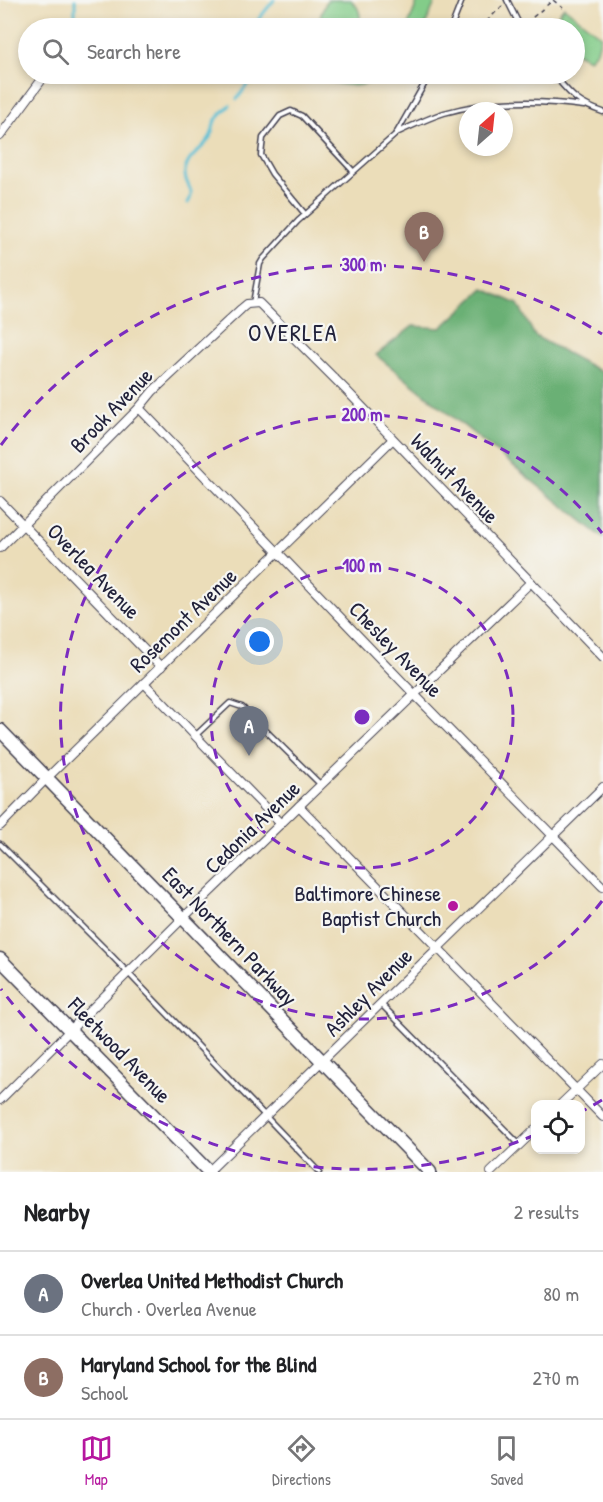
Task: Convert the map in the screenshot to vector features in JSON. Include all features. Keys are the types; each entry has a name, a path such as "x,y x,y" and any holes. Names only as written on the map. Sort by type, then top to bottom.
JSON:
{"main road":[{"name":"East Northern Parkway","path":"0,730 430,1172"},
{"name":"Fleetwood Avenue","path":"0,959 209,1172"}],"street":[{"path":"0,136 39,84"},
{"name":"Brook Avenue","path":"0,548 139,408 153,391 241,309 253,303"},
{"name":"Walnut Avenue","path":"253,303 259,303 276,319 603,657"},
{"name":"Chesley Avenue","path":"139,408 603,887"},
{"name":"Rosemont Avenue","path":"0,826 392,440"},
{"name":"Overlea Avenue","path":"0,501 162,667"},
{"name":"Cedonia Avenue","path":"0,1100 183,918 531,582"},
{"path":"144,683 280,824"},
{"name":"Ashley Avenue","path":"209,1172 603,787"},
{"path":"299,806 603,1117"},
{"path":"565,1100 603,1064"},
{"path":"490,1172 531,1133"}],"lane":[{"path":"455,18 462,0"},
{"path":"507,0 516,18"},
{"path":"396,134 424,84"},
{"path":"561,84 584,106"},
{"path":"253,303 260,264 305,214 396,134 443,114 468,107 527,102 584,106 603,112"},
{"path":"305,214 272,174 261,155 263,138 280,116 291,111 302,116 353,171"},
{"path":"195,736 230,703 237,705 321,785"},
{"path":"0,844 88,931 320,1172"},
{"path":"381,1004 519,1144"}],"path":[{"path":"532,18 553,0 563,8"},
{"path":"490,18 503,5"}],"green space":[{"path":"327,0 351,0 356,6 360,18 320,18"},
{"path":"418,0 436,0 428,18 411,18"},
{"path":"564,7 578,18 555,18"},
{"path":"585,23 601,36 597,51 589,59 585,57"},
{"path":"338,84 366,84 352,86"},
{"path":"484,289 518,304 535,336 603,373 603,538 376,355 413,326 441,328"}],"waterway":[{"path":"75,0 75,18"},
{"path":"260,18 274,0"},
{"path":"237,99 248,84"},
{"path":"188,203 191,194 185,177 188,162 211,135 215,120 230,105"}],"place":[{"name":"Maryland School for the Blind","path":"424,262"},
{"name":"Overlea United Methodist Church","path":"249,756"},
{"name":"Baltimore Chinese Baptist Church","path":"453,906"}],"district":[{"name":"OVERLEA","path":"293,333"}]}
